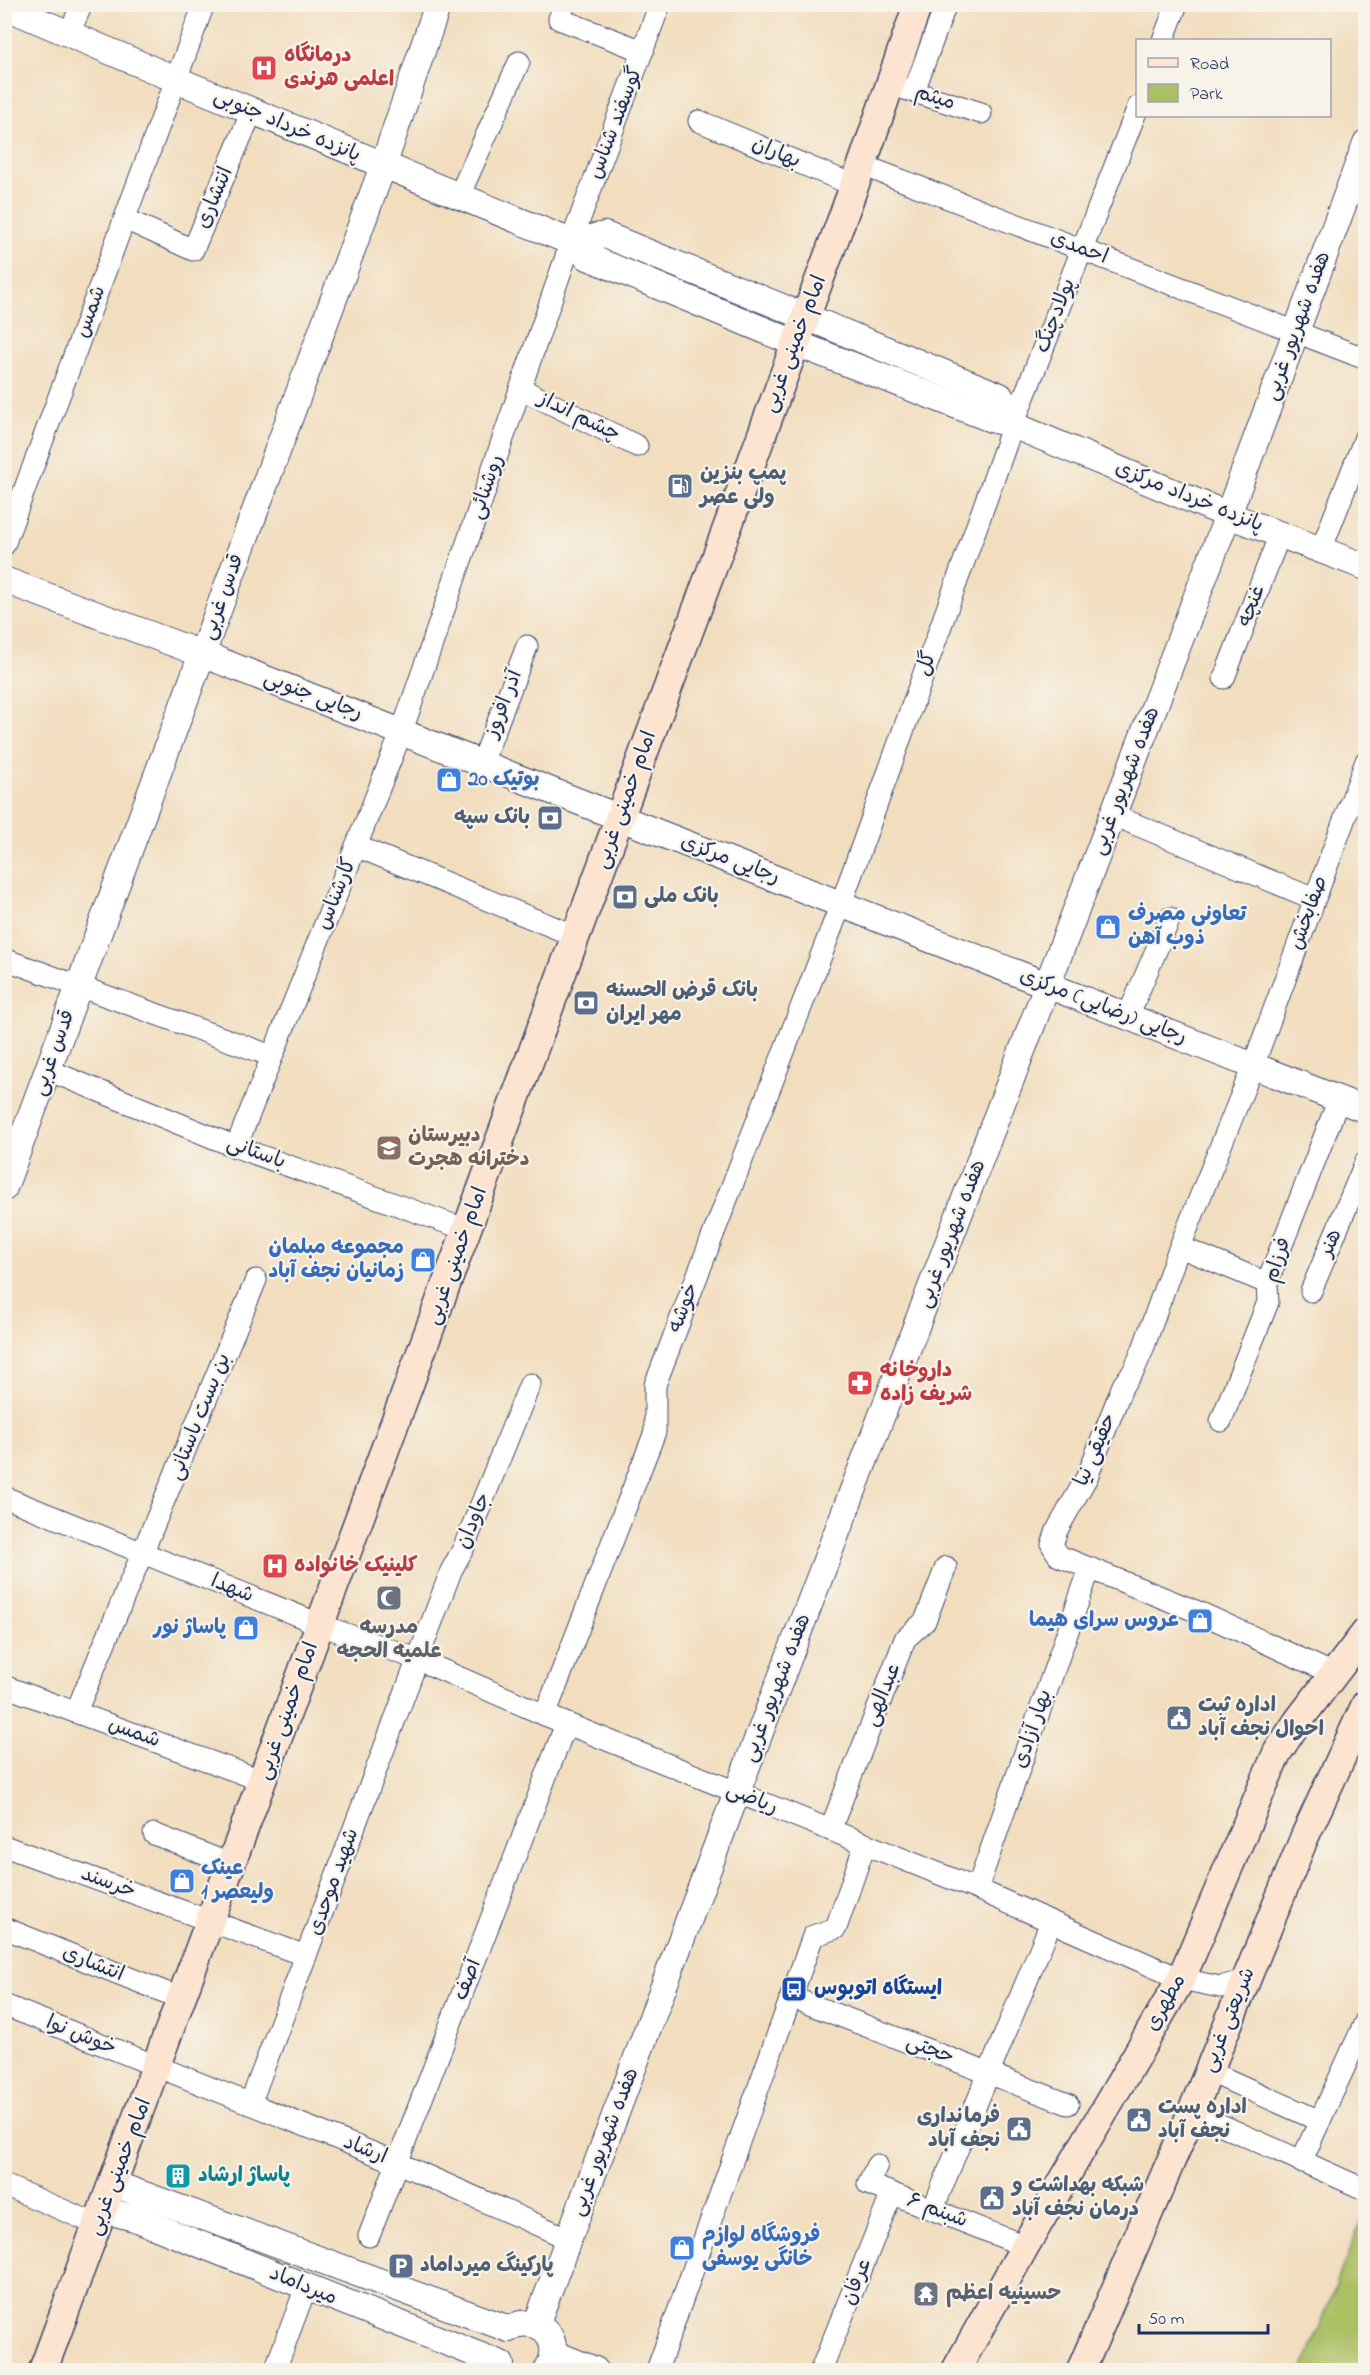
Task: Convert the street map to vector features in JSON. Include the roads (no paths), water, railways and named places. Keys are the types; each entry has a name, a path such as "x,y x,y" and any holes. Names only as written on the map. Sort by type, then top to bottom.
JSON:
{"main road":[{"name":"امام خمینی غربی","path":"43,2370 158,2067 858,175 902,87 918,4"},
{"name":"مطهری","path":"956,2370 1025,2246 1185,1979 1277,1753 1365,1632"},
{"name":"شریعتی غربی","path":"1082,2370 1192,2112 1305,1836 1365,1704"}],"street":[{"path":"69,34 81,4"},
{"name":"شمس","path":"4,544 204,4"},
{"name":"قدس غربی","path":"4,1188 383,166 438,4"},
{"path":"565,4 559,19 643,51"},
{"name":"گوسفند شناس","path":"571,242 660,4"},
{"path":"902,87 946,4"},
{"path":"1163,39 1177,4"},
{"name":"پانزده خرداد جنوبی","path":"4,6 383,166 571,242"},
{"path":"459,196 519,62"},
{"name":"میثم","path":"902,87 981,113"},
{"name":"پولادچنگ","path":"1013,425 1136,110"},
{"name":"انتشاری","path":"125,219 193,250 252,111"},
{"name":"بهاران","path":"699,121 858,175"},
{"name":"هفده شهریور غربی","path":"537,2325 737,1792 1228,515 1365,143"},
{"name":"احمدی","path":"858,175 1082,249 1365,359"},
{"path":"571,242 605,235 800,330 1000,396 1013,425"},
{"name":"روشنائی","path":"402,731 571,242"},
{"name":"چشم انداز","path":"520,389 638,446"},
{"name":"پانزده خرداد مرکزی","path":"1013,425 1228,515 1365,567"},
{"name":"گل","path":"841,904 1013,425"},
{"path":"1322,550 1365,435"},
{"name":"غنچه","path":"1224,678 1280,534"},
{"name":"رجایی جنوبی","path":"4,580 620,816"},
{"name":"آذر افروز","path":"482,763 527,646"},
{"name":"کارشناس","path":"236,1147 402,731"},
{"name":"صفابخش","path":"1253,1066 1365,761"},
{"path":"1113,815 1314,900"},
{"name":"رجایی مرکزی","path":"620,816 841,904"},
{"path":"356,846 575,936"},
{"name":"رجایی (رضایی) مرکزی","path":"841,904 1365,1110"},
{"name":"خوشه","path":"545,1715 655,1432 654,1385 841,904"},
{"path":"1128,1016 1170,918"},
{"path":"4,959 78,988 272,1056"},
{"name":"حقیقی نیا","path":"1253,1066 1180,1247 1134,1370 1123,1385 1087,1477 1057,1530 1052,1545 1059,1556 1203,1614 1334,1674"},
{"name":"باستانی","path":"48,1070 236,1147 467,1230"},
{"name":"فرزام","path":"1221,1421 1268,1302 1267,1283 1339,1099"},
{"name":"هنر","path":"1311,1291 1365,1161"},
{"path":"1180,1247 1267,1283"},
{"name":"بن بست باستانی","path":"144,1553 256,1280"},
{"name":"جاودان","path":"417,1659 451,1571 463,1549 530,1384"},
{"name":"شهدا","path":"4,1497 321,1625"},
{"path":"76,1712 144,1553"},
{"name":"عبدالهی","path":"830,1830 905,1639 926,1620 946,1567"},
{"name":"بهار آزادی","path":"977,1889 1090,1568"},
{"name":"ریاضی","path":"321,1625 417,1659 566,1724 977,1889 1185,1979 1220,1987 1239,1982 1249,1972"},
{"name":"شهید موحدی","path":"250,2104 417,1659"},
{"name":"شمس","path":"4,1686 263,1781"},
{"name":"آصف","path":"369,2236 566,1724"},
{"path":"154,1834 232,1865"},
{"path":"657,2370 813,1936 836,1928 865,1844"},
{"name":"خرسند","path":"4,1846 306,1956"},
{"path":"933,2209 1051,1922"},
{"name":"انتشاری","path":"4,1928 182,2000"},
{"path":"1185,1979 1182,1990 1197,1988 1214,1994 1225,2003 1231,2018"},
{"name":"حجتی","path":"791,1997 1068,2104"},
{"name":"خوش نوا","path":"4,2005 158,2067"},
{"path":"1301,2162 1365,2020"},
{"name":"ارشاد","path":"158,2067 398,2163 569,2239"},
{"path":"1208,2071 1320,2121"},
{"path":"1192,2112 1365,2190"},
{"name":"شبنم ۶","path":"877,2165 868,2184 1025,2246"},
{"name":"میرداماد","path":"114,2184 509,2329"},
{"path":"4,2185 101,2218"},
{"name":"عرفان","path":"821,2370 892,2193"},
{"name":"میرداماد","path":"101,2218 134,2218 503,2367"},
{"path":"274,2370 306,2287"},
{"path":"503,2367 499,2345 509,2329 527,2323 537,2325 550,2336 551,2362 595,2370"}],"place":[{"name":"درمانگاه اعلمی هرندی","path":"264,68"},
{"name":"پمپ بنزین ولی عصر","path":"680,486"},
{"name":"بوتیک 20","path":"449,780"},
{"name":"بانک سپه","path":"550,818"},
{"name":"بانک ملی","path":"625,897"},
{"name":"تعاونی مصرف ذوب آهن","path":"1108,927"},
{"name":"بانک قرض الحسنه مهر ایران","path":"586,1003"},
{"name":"دبیرستان دخترانه هجرت","path":"389,1148"},
{"name":"مجموعه مبلمان زمانیان نجف آباد","path":"423,1260"},
{"name":"داروخانه شریف زاده","path":"860,1383"},
{"name":"کلینیک خانواده","path":"275,1566"},
{"name":"مدرسه علمیه الحجه","path":"389,1598"},
{"name":"عروس سرای هیما","path":"1200,1621"},
{"name":"پاساژ نور","path":"246,1628"},
{"name":"اداره ثبت احوال نجف آباد","path":"1179,1718"},
{"name":"عینک ولیعصر 1","path":"182,1881"},
{"name":"ایستگاه اتوبوس","path":"794,1989"},
{"name":"اداره پست نجف آباد","path":"1139,2120"},
{"name":"فرمانداری نجف آباد","path":"1019,2129"},
{"name":"پاساژ ارشاد","path":"178,2176"},
{"name":"شبکه بهداشت و درمان نجف آباد","path":"992,2198"},
{"name":"فروشگاه لوازم خانگی یوسفی","path":"682,2248"},
{"name":"پارکینگ میرداماد","path":"401,2266"},
{"name":"حسینیه اعظم","path":"926,2294"}]}
